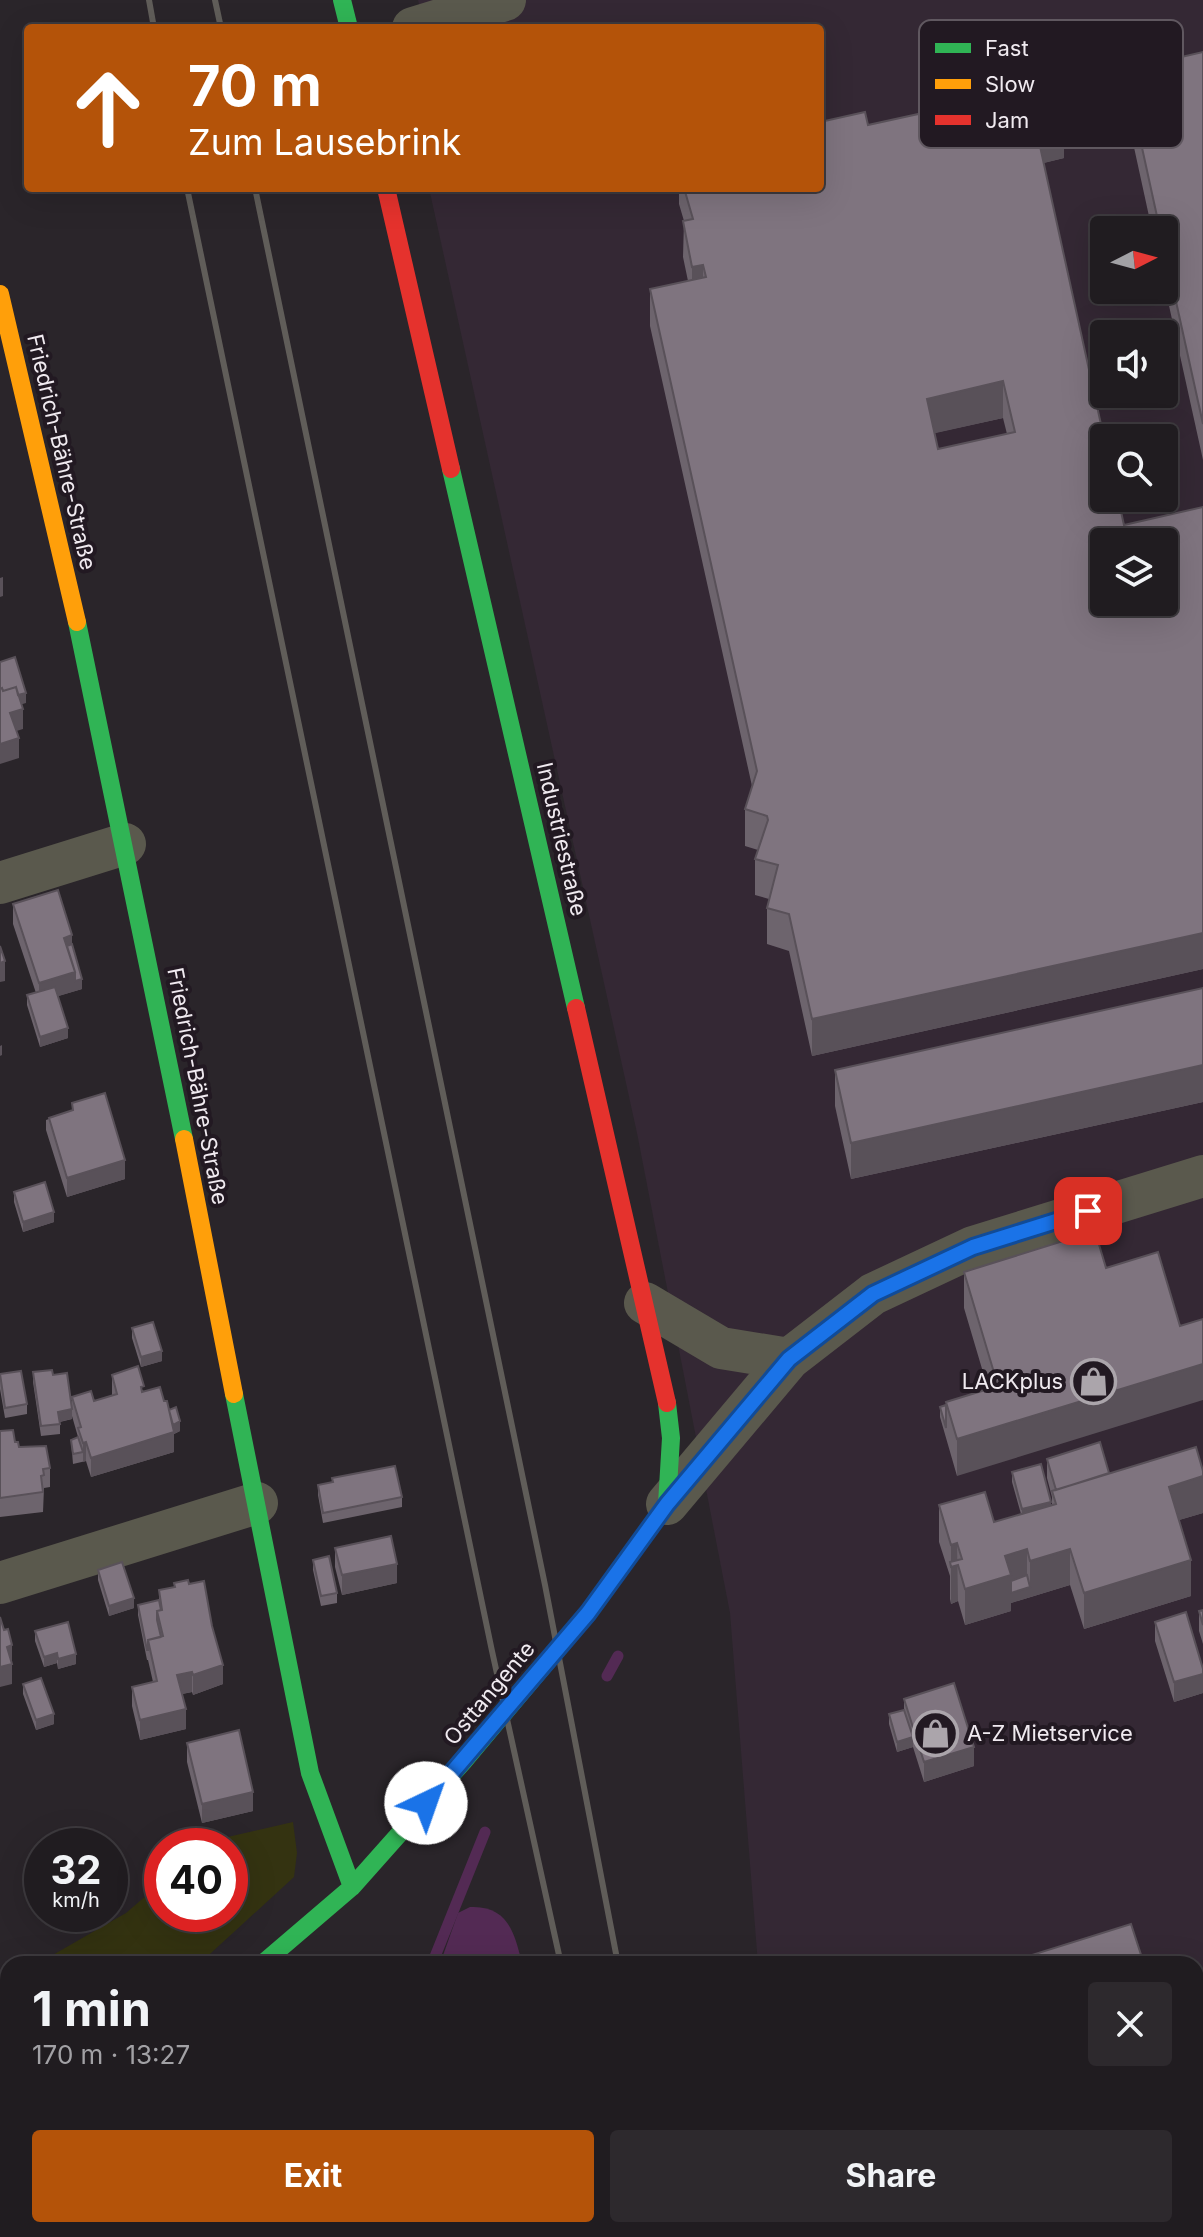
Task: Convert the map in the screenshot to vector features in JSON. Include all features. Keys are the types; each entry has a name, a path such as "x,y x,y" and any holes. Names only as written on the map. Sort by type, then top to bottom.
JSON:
{"street":[{"path":"342,0 348,24"},
{"path":"426,24 505,0"},
{"name":"Industriestraße","path":"387,192 668,1406 671,1438 667,1504"},
{"name":"Friedrich-Bähre-Straße","path":"0,294 69,582 125,844 310,1773 352,1887"},
{"path":"0,883 125,844"},
{"path":"667,1504 789,1359 873,1294 973,1247 1203,1176"},
{"path":"645,1303 721,1348 789,1359"},
{"path":"0,1583 257,1503"},
{"name":"Osttangente","path":"271,1956 352,1887 464,1761 588,1613 667,1504"}],"shaded area":[{"path":"418,0 1203,0 1203,1956 757,1956 730,1613 637,1133 430,192 824,192 824,24 424,24"},
{"path":"293,1822 297,1853 294,1877 248,1919 248,1832"},
{"path":"144,1898 144,1932 234,1932 208,1956 51,1956 93,1932 128,1932 128,1911"},
{"path":"470,1907 483,1908 501,1916 512,1932 520,1956 443,1956 458,1913"}],"building":[{"path":"1203,52 1203,424 1177,304 1178,216 1157,216 1142,148 1183,148 1183,57"},
{"path":"865,112 868,125 919,114 919,148 1040,148 1090,374 1090,408 1097,408 1101,424 1090,424 1090,512 1121,512 1124,525 1203,507 1203,933 812,1019 789,914 767,908 778,865 755,859 768,820 767,816 745,809 757,771 650,289 706,277 703,265 692,267 683,221 693,219 685,192 824,192 824,121","holes":["1003,381 1015,432 938,449 927,399"]},
{"path":"15,657 26,693 18,695 16,687 0,689 0,662"},
{"path":"16,687 23,709 10,713 19,738 0,744 0,689"},
{"path":"58,890 72,935 64,938 75,972 39,983 13,904"},
{"path":"72,944 82,979 75,981 67,946"},
{"path":"0,946 5,961 0,963"},
{"path":"55,987 68,1028 40,1037 27,995"},
{"path":"1203,988 1203,1065 851,1143 835,1070"},
{"path":"105,1093 125,1160 67,1178 49,1118 73,1110 72,1103"},
{"path":"45,1182 54,1212 23,1222 14,1192"},
{"name":"LACKplus","path":"1095,1231 1106,1268 1158,1252 1180,1326 1203,1319 1203,1364 957,1439 946,1402 998,1386 964,1272"},
{"path":"153,1322 162,1351 141,1357 132,1328"},
{"path":"138,1366 144,1386 141,1387 142,1392 160,1387 164,1401 167,1401 174,1432 91,1458 78,1428 81,1427 72,1397 91,1391 94,1401 117,1394 112,1375"},
{"path":"52,1370 53,1375 67,1373 72,1409 58,1412 60,1424 41,1426 33,1372"},
{"path":"21,1371 27,1404 5,1408 0,1374"},
{"path":"946,1405 946,1428 940,1407"},
{"path":"176,1407 180,1421 173,1425 169,1410"},
{"path":"13,1430 19,1447 46,1446 50,1468 43,1469 43,1492 0,1498 0,1431"},
{"path":"78,1437 83,1452 73,1454 71,1440"},
{"path":"1100,1442 1109,1473 1056,1490 1047,1459"},
{"path":"1196,1447 1203,1476 1169,1487 1191,1560 1084,1593 1070,1549 1030,1561 1027,1549 1005,1556 1011,1575 965,1589 958,1565 951,1567 950,1562 962,1559 957,1543 951,1545 939,1505 985,1492 994,1522 1056,1504 1052,1491"},
{"path":"1041,1464 1051,1502 1022,1509 1012,1472"},
{"path":"395,1466 402,1497 323,1513 318,1485 333,1482 332,1478"},
{"path":"391,1536 397,1564 342,1575 335,1548"},
{"path":"329,1556 337,1593 321,1596 313,1560"},
{"path":"122,1562 134,1598 109,1606 98,1570"},
{"path":"1027,1575 1030,1587 1011,1593 1011,1581"},
{"path":"188,1580 189,1584 204,1581 223,1665 193,1675 192,1672 177,1675 186,1709 140,1720 132,1687 157,1681 148,1640 163,1636 157,1611 162,1610 159,1590"},
{"path":"159,1600 161,1610 157,1611 157,1620 161,1637 148,1640 147,1650 138,1605"},
{"path":"1186,1612 1203,1674 1174,1682 1155,1622"},
{"path":"0,1617 4,1630 8,1629 12,1645 7,1647 12,1664 0,1667"},
{"path":"68,1622 76,1654 58,1659 57,1653 44,1657 35,1631"},
{"path":"41,1678 54,1714 36,1720 23,1684"},
{"name":"A-Z Mietservice","path":"954,1683 974,1747 924,1762 904,1699"},
{"path":"904,1710 913,1737 897,1742 889,1714"},
{"path":"239,1730 253,1792 202,1804 187,1743"},
{"path":"1131,1924 1141,1956 1029,1956"}],"waterway":[{"path":"607,1676 618,1656"},
{"path":"435,1956 485,1832"}],"railway":[{"path":"149,0 153,24"},
{"path":"215,0 220,24"},
{"path":"188,192 492,1651 559,1956"},
{"path":"256,192 545,1585 616,1956"}],"traffic: fast":[{"path":"342,0 348,24"},
{"path":"451,469 576,1008"},
{"path":"77,622 184,1139"},
{"path":"234,1394 310,1773 352,1887"},
{"path":"271,1956 352,1887 464,1761 588,1613 667,1504 671,1438 667,1403"}],"traffic: slow":[{"path":"0,294 77,622"},
{"path":"184,1139 234,1394"}],"traffic: jam":[{"path":"387,192 451,469"},
{"path":"576,1008 667,1403"}],"place":[{"name":"LACKplus","path":"1094,1381"},
{"name":"A-Z Mietservice","path":"936,1733"}],"route":[{"path":"426,1803 588,1613 667,1504 789,1359 873,1294 973,1247 1088,1211"}]}
